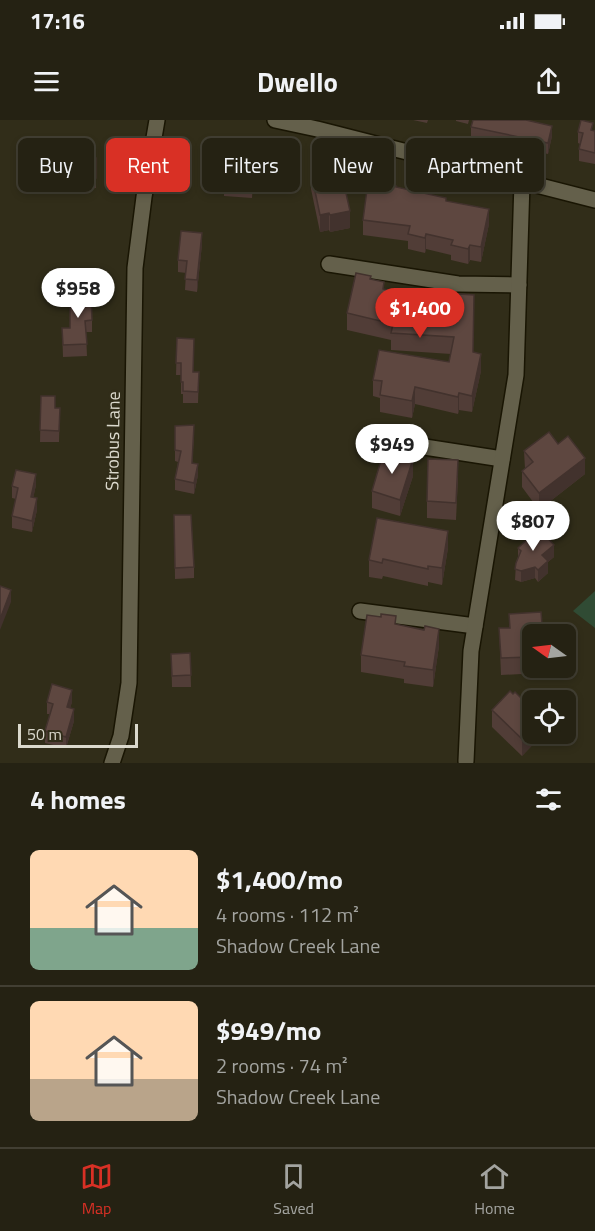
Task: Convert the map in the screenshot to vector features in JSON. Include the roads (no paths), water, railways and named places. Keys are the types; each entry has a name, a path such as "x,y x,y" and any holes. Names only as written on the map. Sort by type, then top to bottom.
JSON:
{"street":[{"name":"Strobus Lane","path":"112,763 121,736 129,683 135,268 144,197 158,120"},
{"path":"275,120 406,152"},
{"path":"544,187 595,200"},
{"path":"466,761 471,651 516,375 522,192"},
{"path":"329,264 458,284 519,285"},
{"path":"386,441 502,459"},
{"path":"360,611 475,626"}]}
